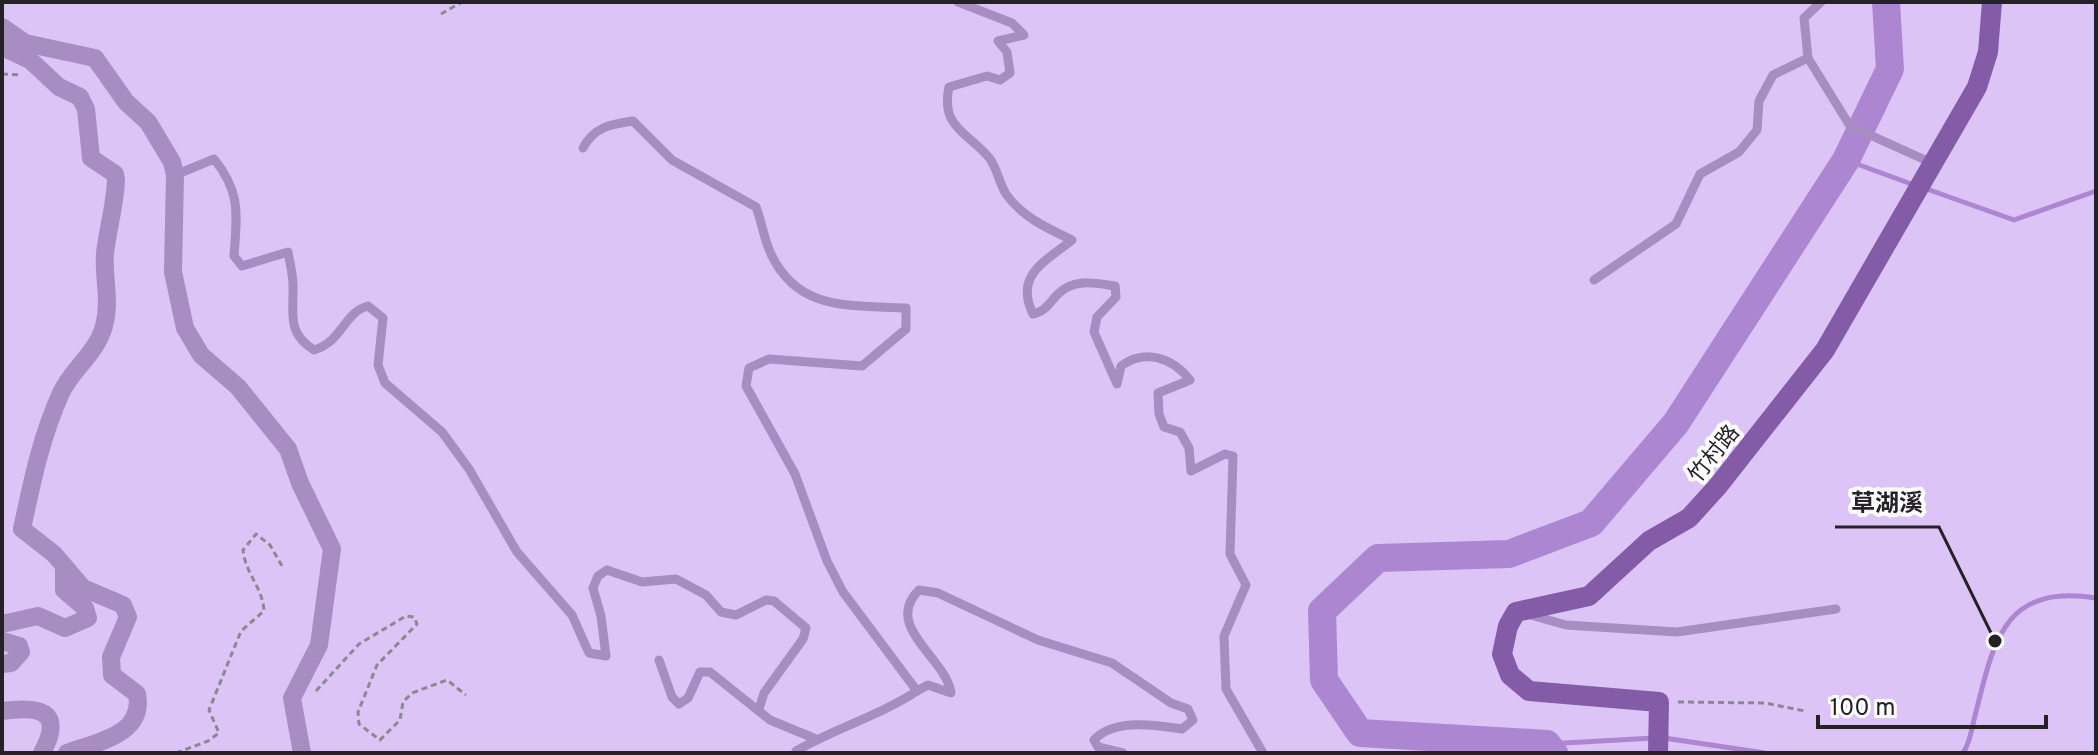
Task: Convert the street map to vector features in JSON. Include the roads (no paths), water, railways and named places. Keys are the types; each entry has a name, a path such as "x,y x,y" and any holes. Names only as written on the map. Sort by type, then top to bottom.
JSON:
{"street":[{"name":"竹村路","path":"1516,612 1589,596 1649,541 1689,518 1825,350 1894,236 1923,178 1977,87 1988,52 1992,2"},
{"path":"2,27 25,43 95,58 126,102 148,122 172,162 175,175 173,272 185,328 201,355 238,387 288,449 300,483 332,549 319,645 292,698 302,753"},
{"path":"2,47 30,60 59,87 80,97 86,109 91,158 115,174 116,180 114,219 105,253 109,297 103,329 87,359 62,390 33,470 22,529 54,554 83,588 123,605 128,617 111,657 112,675 137,694 139,705 135,722 114,737 67,753"},
{"path":"2,624 38,616 65,628 88,618 85,608 64,590 64,567"},
{"path":"1516,612 1508,626 1502,654 1510,675 1529,691 1659,702 1658,753"},
{"path":"2,641 19,646 21,652 11,663 2,664"},
{"path":"2,711 30,707 44,711 51,720 50,737 42,753"}],"lane":[{"path":"958,2 1012,23 1024,35 998,41 1007,52 1010,73 1000,80 987,76 949,87 946,101 955,128 990,159 1005,193 1021,213 1072,240 1032,272 1026,288 1033,314 1043,312 1061,291 1076,283 1115,286 1116,297 1097,317 1094,332 1117,384 1121,366 1131,358 1144,356 1178,364 1190,380 1158,393 1159,414 1164,427 1180,432 1189,448 1191,471 1225,454 1233,456 1230,554 1246,585 1224,636 1226,689 1263,753"},
{"path":"1821,2 1804,18 1808,58 1850,126 1912,155 1923,178"},
{"path":"1594,280 1676,224 1700,174 1739,152 1757,130 1759,101 1773,75 1808,58"},
{"path":"583,148 589,136 608,125 633,121 672,160 756,207 770,252 783,277 808,297 846,306 906,308 906,329 862,366 769,359 749,368 746,386 795,474 821,547 843,592 917,691"},
{"path":"175,175 214,159 232,181 237,211 234,256 242,266 288,252 293,285 290,319 301,342 314,350 330,345 359,308 368,306 383,318 378,365 385,383 442,432 469,469 517,552 572,615 589,653 606,656 601,616 593,588 598,576 607,570 642,582 676,579 706,595 721,612 736,615 766,600 796,618 806,628 803,639 764,693 759,709"},
{"path":"798,753 796,751 816,739 850,727 928,685 951,693 949,680 917,641 908,618 910,599 919,590 938,593 1038,640 1112,663 1171,703 1188,709 1193,720 1182,729 1145,724 1101,732 1094,740 1098,747 1123,753"},
{"path":"1516,612 1566,625 1677,632 1836,609"},
{"path":"659,660 672,697 679,704 688,698 700,672 710,672 787,729 816,739"}],"waterway":[{"path":"1554,753 1547,744 1360,733 1324,680 1322,611 1378,558 1509,554 1591,523 1676,423 1846,160 1890,69 1886,2"},
{"path":"1846,160 1914,185"},
{"path":"1924,188 2014,220 2096,191"},
{"path":"1963,753 1970,739 1989,662 2008,623 2022,609 2041,600 2065,596 2096,598"},
{"path":"1547,744 1654,738"},
{"path":"1664,738 1765,753"}],"place":[{"name":"草湖溪","path":"1995,641"}]}
